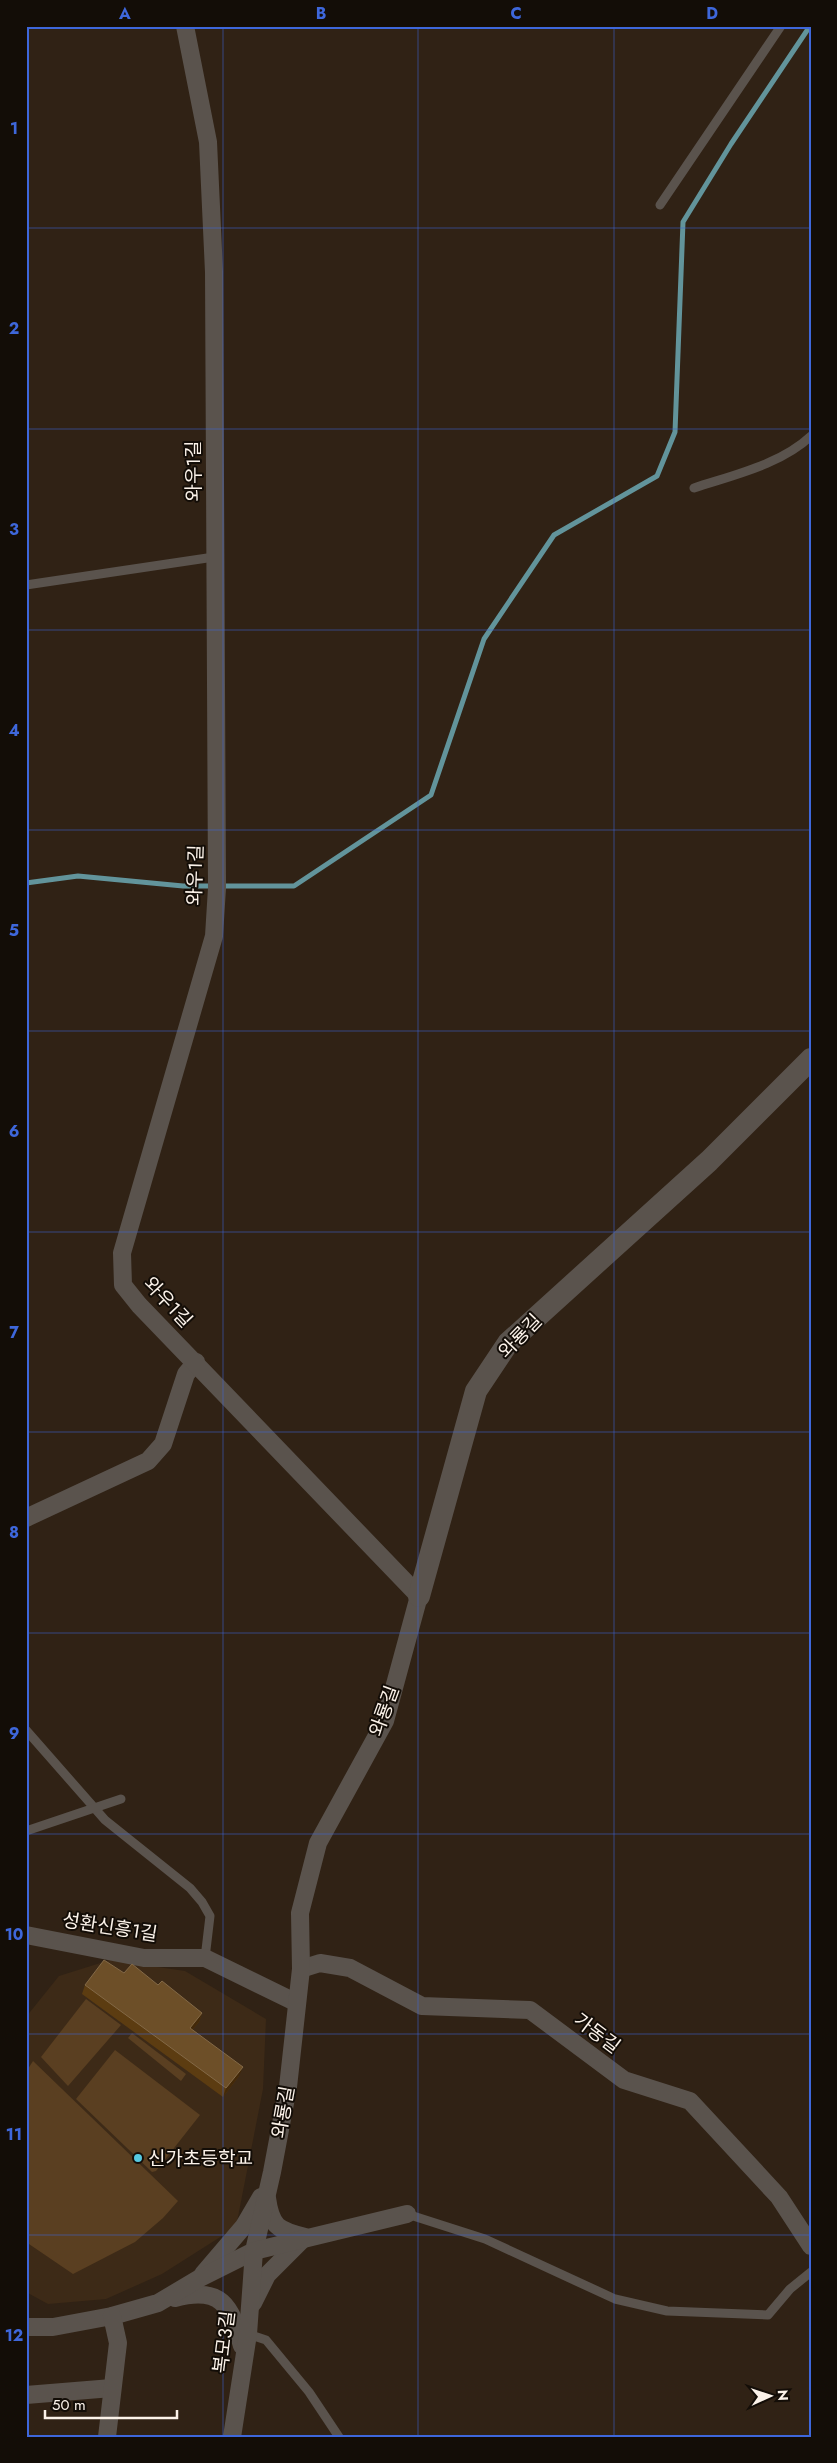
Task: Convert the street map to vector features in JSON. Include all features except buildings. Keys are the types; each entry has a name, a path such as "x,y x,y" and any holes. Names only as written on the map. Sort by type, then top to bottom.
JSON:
{"street":[{"name":"와우1길","path":"185,26 208,142 214,272 214,557 218,854 214,936 122,1253 123,1285 139,1305 196,1362 419,1596"},
{"name":"와룡길","path":"254,2252 288,2087 301,1969 300,1913 318,1843 384,1721 476,1391 508,1343 709,1161 811,1059"},
{"path":"26,1518 148,1461 163,1444 186,1374 196,1362"},
{"name":"성환신흥1길","path":"26,1935 144,1958 206,1958 297,2003"},
{"name":"가동길","path":"301,1969 320,1963 350,1968 422,2006 530,2010 624,2080 690,2102 779,2197 811,2246"},
{"path":"268,2188 269,2215 280,2230 305,2238"},
{"path":"200,2278 244,2226 268,2188"},
{"path":"158,2303 200,2278 254,2252 406,2214"},
{"path":"250,2310 267,2275 305,2238"},
{"name":"복모3길","path":"232,2437 248,2334 254,2252"},
{"path":"26,2327 52,2327 112,2316 192,2293 213,2295 228,2306 236,2325 244,2355"},
{"path":"107,2437 118,2343 112,2316"},
{"path":"26,2395 112,2388"}],"lane":[{"path":"660,205 782,26"},
{"path":"694,488 757,468 803,444 811,436"},
{"path":"26,584 214,557"},
{"path":"26,1730 105,1820 190,1888 202,1902 210,1916 206,1958"},
{"path":"26,1830 121,1799"},
{"path":"406,2214 485,2239 615,2299 667,2311 768,2315 790,2289 811,2272"},
{"path":"248,2334 266,2340 309,2392 339,2437"}],"shaded area":[{"name":"신가초등학교","path":"110,1960 185,1971 266,2019 263,2089 236,2227 162,2274 106,2299 48,2304 26,2292 26,2017 59,1976"},
{"path":"86,1999 121,2025 68,2086 41,2057"},
{"path":"132,2033 186,2074 181,2081 128,2038"},
{"path":"115,2050 200,2115 156,2171 152,2172 76,2099"},
{"path":"33,2061 178,2201 163,2218 135,2242 73,2274 26,2242 26,2072"}],"waterway":[{"path":"26,883 78,876 183,886 294,886 431,795 484,639 554,535 657,476 675,432 683,222 731,144 810,26"}],"place":[{"name":"신가초등학교","path":"138,2158"}]}
